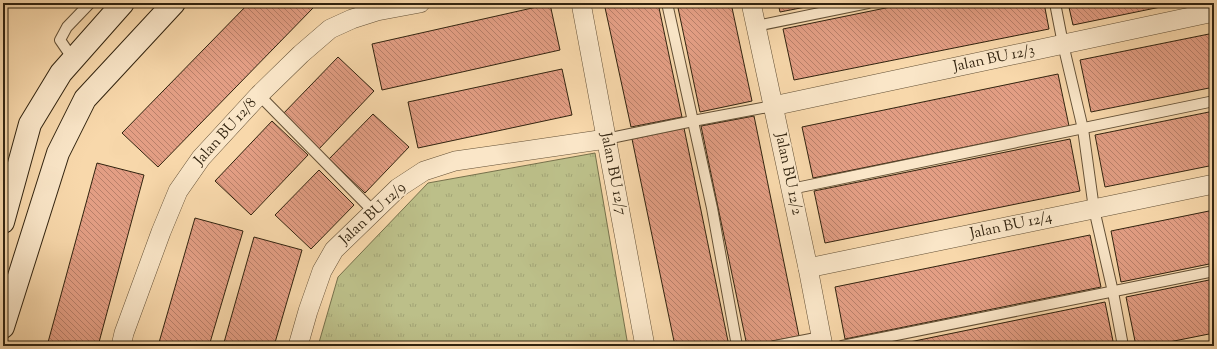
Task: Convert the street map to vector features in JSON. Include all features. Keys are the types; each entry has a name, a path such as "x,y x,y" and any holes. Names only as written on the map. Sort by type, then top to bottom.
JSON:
{"main road":[{"path":"3,222 30,124 61,73 123,3"},
{"path":"3,327 58,153 85,99 174,3"}],"street":[{"name":"Jalan BU 12/8","path":"121,346 124,333 161,232 178,191 201,158 259,95 301,54 330,30 352,19 365,15 420,3"},
{"name":"Jalan BU 12/7","path":"581,3 645,346"},
{"name":"Jalan BU 12/2","path":"751,3 808,268 822,341"},
{"name":"Jalan BU 12/3","path":"773,106 1214,12"},
{"name":"Jalan BU 12/9","path":"298,346 322,271 334,250 398,188 424,171 455,161 606,139"},
{"name":"Jalan BU 12/4","path":"808,268 1214,184"}],"lane":[{"path":"73,59 60,40 67,27 90,3"},
{"path":"667,3 712,208 737,346"},
{"path":"756,26 868,3"},
{"path":"1055,3 1083,129 1094,209 1113,292 1123,346"},
{"path":"259,95 374,212"},
{"path":"791,189 1214,101"},
{"path":"606,139 693,120 773,106"},
{"path":"842,346 1214,271"},
{"path":"775,346 822,341"}],"green space":[{"path":"595,153 628,346 318,346 338,277 428,183"}],"building":[{"path":"249,3 308,3 313,8 158,167 122,133"},
{"path":"604,3 658,3 682,117 631,127"},
{"path":"677,3 731,3 752,101 700,112"},
{"path":"778,3 826,3 780,12"},
{"path":"910,3 1044,3 1049,29 794,80 783,29"},
{"path":"1068,3 1180,3 1073,25"},
{"path":"550,4 560,50 382,90 372,44"},
{"path":"1214,33 1214,87 1091,112 1080,60"},
{"path":"338,57 374,91 318,150 281,116"},
{"path":"562,69 572,115 418,148 408,102"},
{"path":"1058,74 1069,126 813,178 802,127"},
{"path":"1214,111 1214,165 1105,187 1095,135"},
{"path":"373,114 409,147 365,193 329,159"},
{"path":"754,116 799,336 747,346 701,126"},
{"path":"272,121 308,155 251,215 215,181"},
{"path":"684,128 729,346 675,346 632,139"},
{"path":"1070,139 1080,191 825,243 814,191"},
{"path":"97,163 144,175 98,346 47,346"},
{"path":"319,170 354,205 311,249 275,215"},
{"path":"1214,210 1214,263 1121,282 1111,231"},
{"path":"195,218 243,231 209,346 158,346"},
{"path":"1090,235 1101,287 845,339 835,287"},
{"path":"254,237 302,250 274,346 223,346"},
{"path":"1214,279 1214,333 1149,346 1136,346 1126,297"},
{"path":"1105,302 1114,346 890,346"}]}
